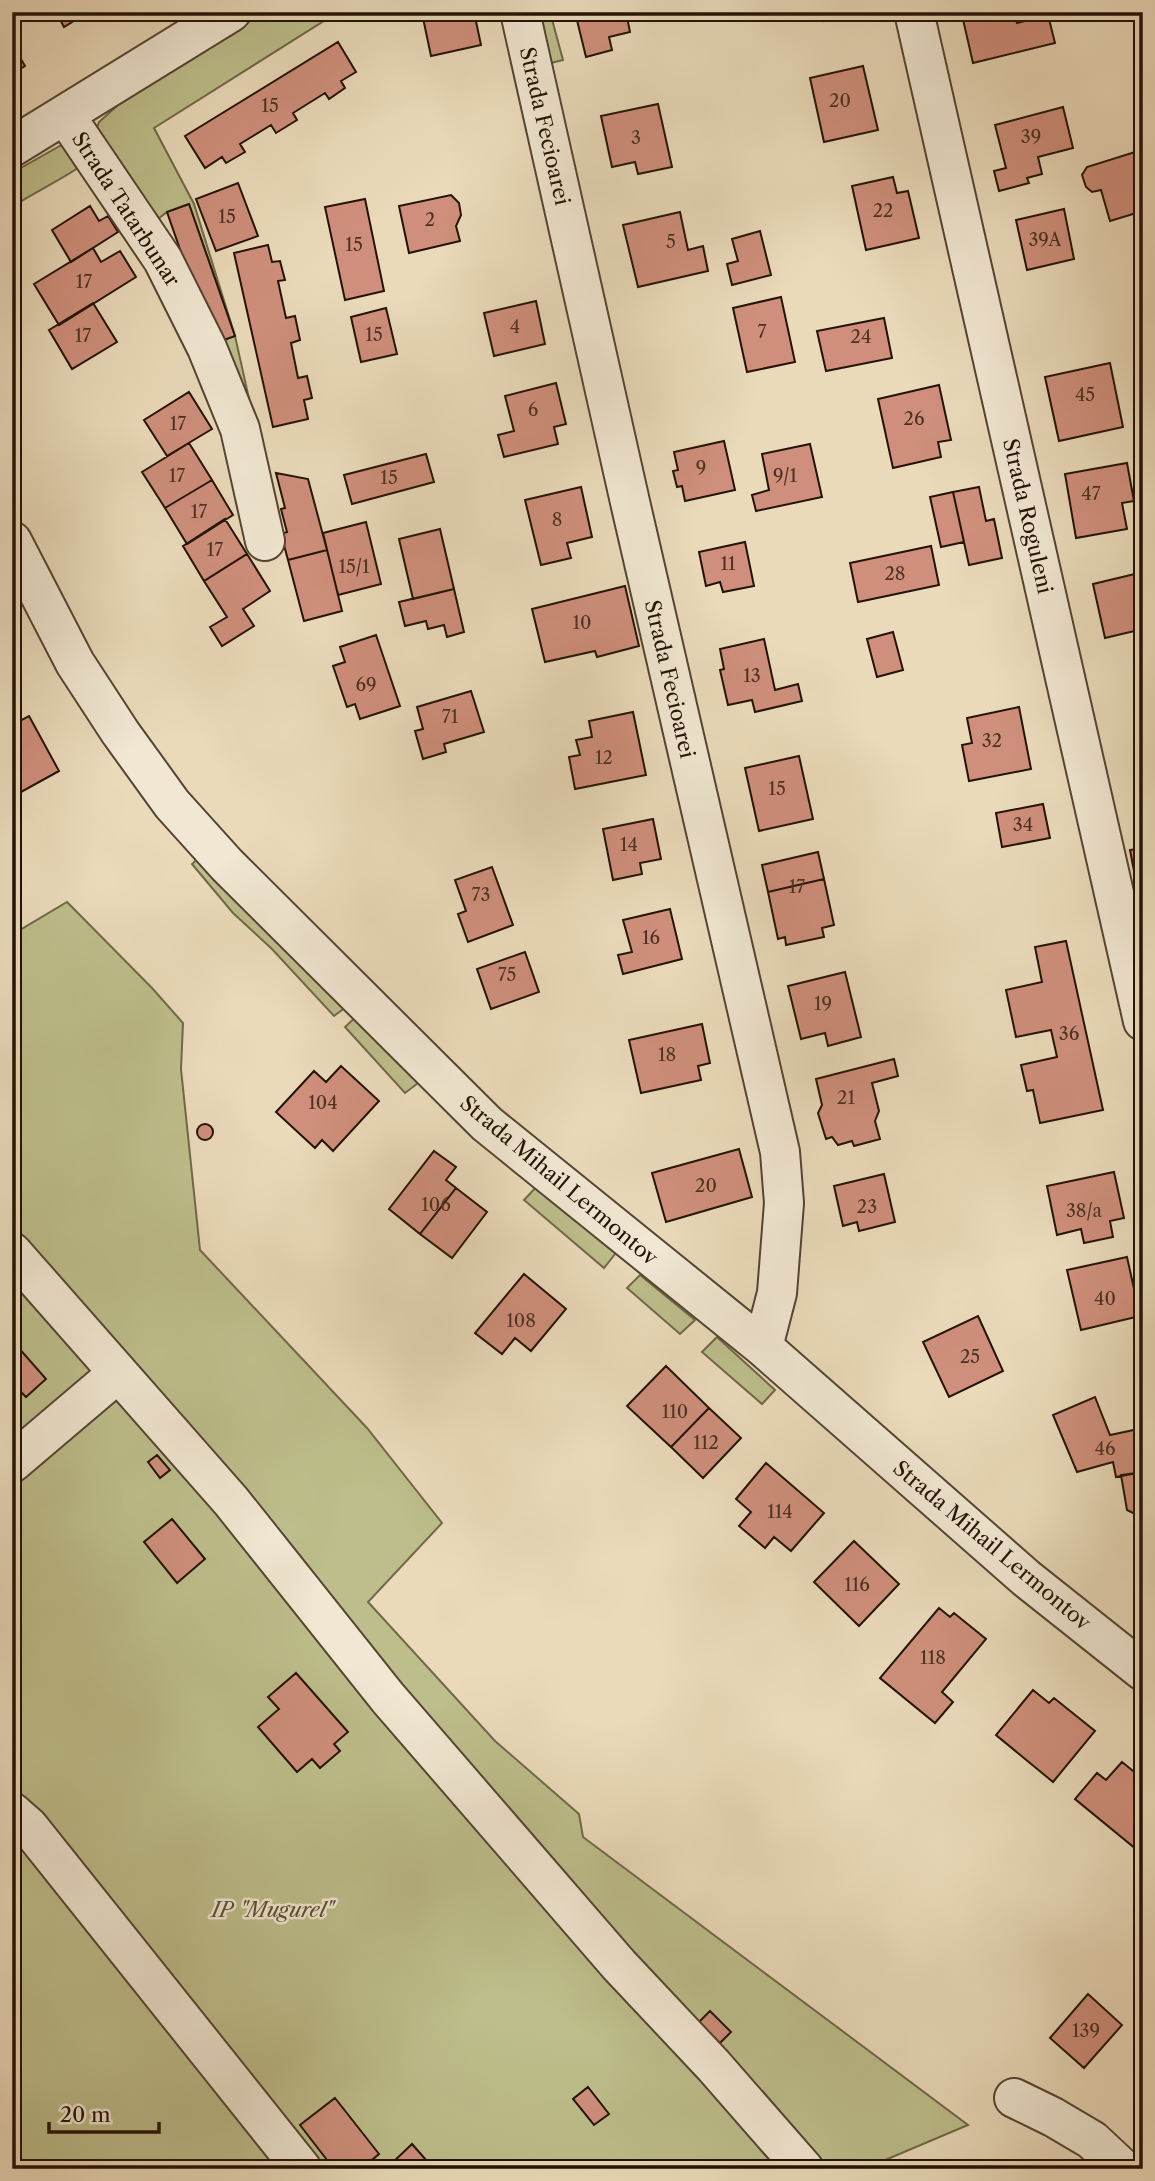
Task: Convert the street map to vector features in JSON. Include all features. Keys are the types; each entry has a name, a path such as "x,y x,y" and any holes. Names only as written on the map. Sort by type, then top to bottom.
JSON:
{"street":[{"name":"Strada Tatarbunar","path":"12,147 231,12"},
{"name":"Strada Fecioarei","path":"520,12 629,502 779,1152 784,1203 777,1293 763,1347"},
{"name":"Strada Roguleni","path":"914,12 1143,1021"},
{"name":"Strada Tatarbunar","path":"65,115 163,260 207,348 240,429 265,541"},
{"name":"Strada Mihail Lermontov","path":"12,541 75,663 120,732 172,804 227,865 487,1124 763,1347 1027,1578 1143,1671"},
{"path":"12,1252 231,1501 388,1698 619,1965 713,2065 804,2169"},
{"path":"12,1463 118,1373"},
{"path":"12,1812 29,1827 302,2169"},
{"path":"1014,2098 1092,2140 1123,2169"}],"green space":[{"path":"265,12 338,12 154,128 194,204 235,336 189,204 167,212 154,222 95,134 99,122 127,97"},
{"path":"535,12 550,12 563,60 547,64"},
{"path":"65,143 81,166 12,207 12,173"},
{"path":"235,336 254,421 213,344"},
{"path":"202,855 349,1005 334,1016 272,949 233,913 192,864"},
{"name":"IP \"Mugurel\"","path":"67,902 183,1023 181,1069 200,1250 367,1428 442,1523 368,1602 495,1741 579,1814 583,1837 968,2125 864,2169 12,2169 12,968 16,965 21,948 15,933"},
{"path":"359,1014 426,1077 405,1093 345,1027"},
{"path":"539,1184 619,1249 604,1268 524,1200"},
{"path":"640,1275 695,1320 680,1334 627,1288"},
{"path":"717,1337 775,1390 762,1404 702,1352"}],"building":[{"path":"56,12 88,12 64,27"},
{"path":"450,12 474,12 481,45 431,56 423,18"},
{"path":"575,12 626,12 630,32 609,37 612,50 586,57"},
{"path":"822,12 855,12 855,14 824,21"},
{"path":"975,12 1014,12 1017,23 1048,15 1055,43 973,63 962,15"},
{"path":"338,42 356,72 341,81 345,88 329,99 325,93 293,113 297,120 276,133 271,125 240,144 245,152 226,163 222,157 205,168 185,136"},
{"path":"12,44 25,66 12,74"},
{"path":"863,66 878,130 824,142 810,78"},
{"path":"658,104 672,167 638,174 635,162 612,167 601,116"},
{"path":"1063,107 1073,148 1038,157 1042,174 1027,178 1029,183 999,191 994,171 1006,168 995,125"},
{"path":"1135,152 1143,177 1143,211 1110,221 1101,190 1092,192 1086,187 1082,175 1087,167"},
{"path":"893,177 897,193 908,191 919,238 866,250 852,186"},
{"path":"238,183 258,236 216,251 196,199"},
{"path":"451,195 459,203 461,215 456,226 460,241 409,253 399,206"},
{"path":"365,199 384,291 345,300 325,207"},
{"path":"189,204 235,336 213,344 167,212"},
{"path":"90,206 99,221 108,216 118,232 71,262 52,230"},
{"path":"1064,209 1074,259 1027,270 1016,220"},
{"path":"680,212 688,250 703,246 708,271 638,287 623,225"},
{"path":"760,231 771,275 732,285 727,264 738,261 732,239"},
{"path":"268,245 272,262 280,261 285,280 278,281 286,318 295,316 300,340 291,343 298,378 307,376 312,398 304,400 308,419 273,427 234,253"},
{"path":"93,248 101,262 120,251 136,277 59,325 34,284"},
{"path":"781,297 795,362 747,372 733,308"},
{"path":"536,301 545,344 494,356 484,313"},
{"path":"93,303 117,342 72,369 49,330"},
{"path":"386,308 397,354 361,362 351,317"},
{"path":"884,318 892,358 826,371 817,331"},
{"path":"1110,363 1123,427 1059,441 1045,377"},
{"path":"556,383 566,424 554,427 558,444 504,457 498,435 514,431 505,396"},
{"path":"939,385 951,440 938,442 941,457 893,468 878,399"},
{"path":"189,392 212,429 167,456 144,420"},
{"path":"724,441 735,490 685,501 682,486 677,487 673,471 678,470 674,452"},
{"path":"189,443 212,480 165,508 142,472"},
{"path":"810,444 822,497 756,511 752,495 769,490 762,454"},
{"path":"426,454 434,482 352,504 344,475"},
{"path":"1127,463 1134,501 1122,503 1127,529 1076,538 1065,474"},
{"path":"276,473 308,479 327,550 288,560 281,534 287,532 281,509 285,508"},
{"path":"212,480 233,515 187,544 165,508"},
{"path":"581,487 592,537 567,543 571,558 541,565 525,500"},
{"path":"979,487 986,521 994,519 1002,558 969,565 953,492"},
{"path":"953,492 964,542 941,547 930,497"},
{"path":"225,519 247,554 204,581 183,546"},
{"path":"366,522 381,584 338,595 323,533"},
{"path":"440,529 454,589 413,599 399,539"},
{"path":"745,542 754,586 723,592 720,582 706,586 699,552"},
{"path":"931,546 939,585 858,602 850,563"},
{"path":"327,550 342,611 304,621 288,560"},
{"path":"247,554 270,591 243,609 254,626 222,646 210,627 227,617 204,581"},
{"path":"1143,572 1143,629 1105,638 1093,584"},
{"path":"625,586 639,646 597,657 595,651 545,662 532,609"},
{"path":"454,589 464,632 447,637 444,625 428,629 426,621 405,626 399,602"},
{"path":"893,632 903,670 877,677 867,639"},
{"path":"376,635 400,706 360,719 355,704 347,707 333,666 345,662 340,647"},
{"path":"764,639 775,690 798,684 802,701 755,712 752,700 728,705 720,670 724,669 720,649"},
{"path":"471,691 484,732 444,744 446,752 423,759 415,731 423,729 417,707"},
{"path":"1019,707 1031,769 969,781 962,745 972,743 967,718"},
{"path":"633,712 646,775 575,789 569,757 580,755 576,740 592,737 589,721"},
{"path":"29,716 59,771 12,797 12,725"},
{"path":"799,756 813,819 759,831 745,768"},
{"path":"1043,804 1050,838 1002,847 996,813"},
{"path":"653,819 661,859 640,863 642,874 613,880 603,829"},
{"path":"1143,848 1143,869 1134,871 1130,850"},
{"path":"818,852 824,879 768,892 762,865"},
{"path":"492,867 513,925 468,942 458,914 466,911 455,880"},
{"path":"824,879 834,925 822,928 824,937 786,945 785,937 778,939 768,892"},
{"path":"670,909 682,959 623,974 618,955 632,952 623,920"},
{"path":"1066,941 1103,1110 1040,1123 1033,1090 1027,1091 1021,1065 1057,1057 1051,1030 1016,1037 1006,990 1042,982 1035,947"},
{"path":"525,952 539,992 491,1009 477,969"},
{"path":"845,972 861,1037 828,1046 825,1033 801,1039 788,986"},
{"path":"702,1024 710,1063 698,1066 701,1080 641,1093 629,1040"},
{"path":"894,1059 898,1076 872,1083 879,1111 875,1121 880,1139 854,1146 852,1141 838,1145 832,1137 826,1139 818,1113 822,1105 816,1079"},
{"path":"341,1066 379,1101 333,1151 322,1140 315,1148 276,1112 314,1071 326,1082"},
{"path":"202,1124 208,1124 213,1132 211,1138 202,1140 197,1135 197,1129"},
{"path":"739,1149 752,1197 666,1222 652,1173"},
{"path":"434,1151 456,1167 446,1180 456,1188 420,1234 389,1209"},
{"path":"1114,1172 1124,1218 1110,1221 1113,1237 1084,1243 1081,1229 1057,1235 1047,1186"},
{"path":"884,1174 895,1222 859,1231 857,1222 843,1226 834,1186"},
{"path":"456,1188 487,1212 452,1258 420,1234"},
{"path":"1127,1257 1140,1316 1081,1330 1067,1270"},
{"path":"524,1274 566,1309 531,1351 515,1338 502,1354 475,1333"},
{"path":"978,1316 1003,1371 949,1397 923,1342"},
{"path":"17,1346 46,1379 26,1397 12,1383 12,1351"},
{"path":"666,1366 709,1408 671,1447 627,1406"},
{"path":"1095,1397 1110,1435 1143,1428 1143,1472 1116,1477 1113,1462 1077,1472 1053,1415"},
{"path":"709,1408 741,1438 703,1478 671,1447"},
{"path":"157,1455 170,1470 160,1478 148,1462"},
{"path":"766,1463 824,1513 791,1551 774,1537 765,1548 739,1526 751,1512 736,1499"},
{"path":"1143,1472 1143,1518 1127,1510 1121,1475"},
{"path":"172,1519 205,1559 177,1583 144,1542"},
{"path":"854,1541 899,1584 859,1626 814,1582"},
{"path":"939,1608 950,1617 954,1613 986,1639 942,1692 953,1702 935,1723 880,1678"},
{"path":"296,1673 348,1732 334,1744 340,1751 320,1768 312,1759 297,1772 258,1727 279,1709 268,1697"},
{"path":"1033,1690 1049,1703 1054,1698 1095,1731 1053,1782 996,1735"},
{"path":"1122,1762 1143,1779 1143,1841 1136,1849 1075,1799 1097,1773 1106,1780"},
{"path":"1088,1994 1122,2025 1084,2068 1050,2038"},
{"path":"710,2011 731,2032 720,2043 699,2022"},
{"path":"588,2087 609,2114 594,2125 573,2099"},
{"path":"335,2098 379,2154 361,2169 334,2169 300,2125"},
{"path":"412,2144 434,2169 394,2169 390,2165"},
{"path":"956,2160 957,2169 904,2169 904,2165"}]}
